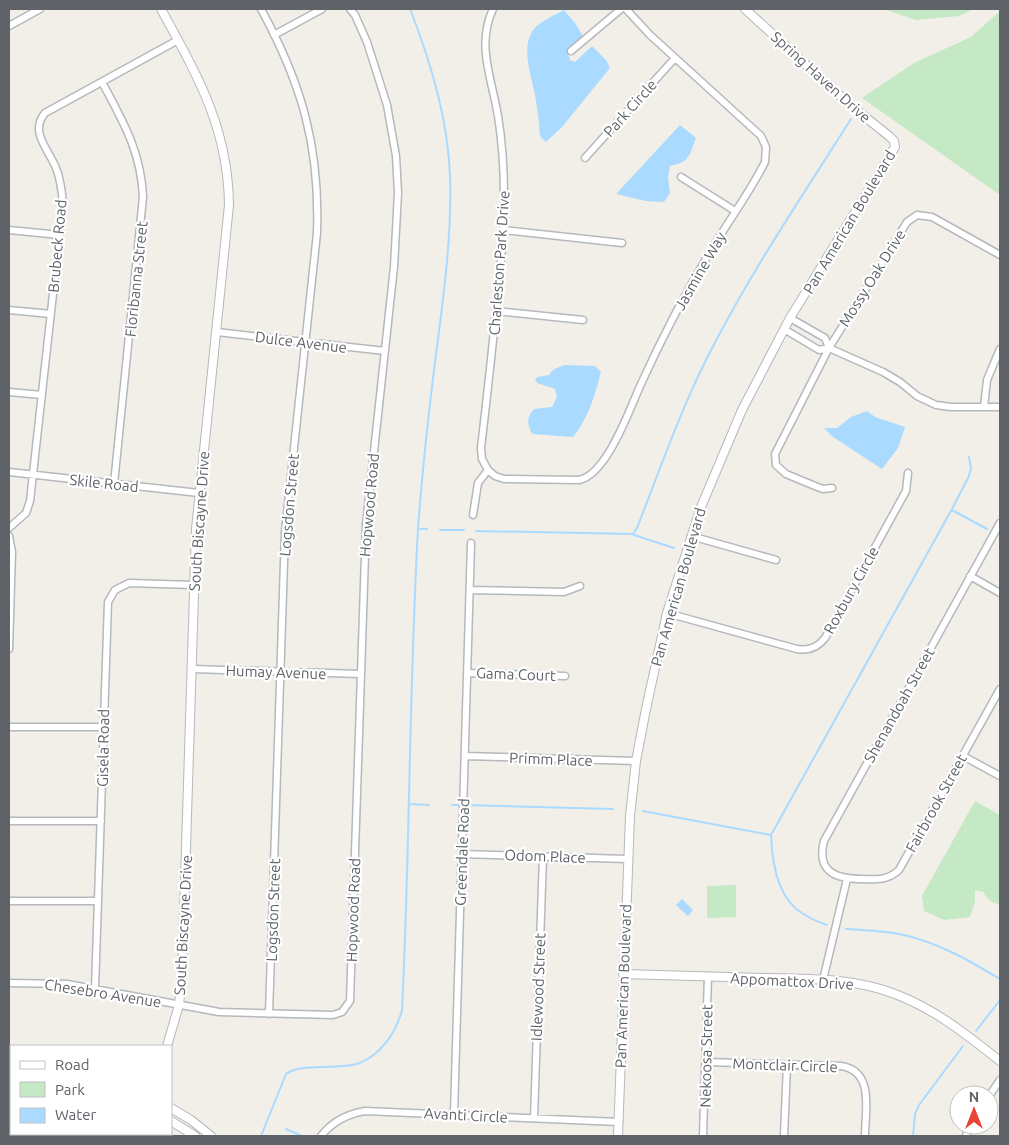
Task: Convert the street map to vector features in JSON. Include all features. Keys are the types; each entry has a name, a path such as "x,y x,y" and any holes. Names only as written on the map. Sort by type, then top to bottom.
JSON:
{"street":[{"path":"9,26 40,9"},
{"name":"South Biscayne Drive","path":"161,9 201,84 212,109 222,141 229,184 229,217 199,493 194,585 183,964 179,1005 167,1045"},
{"name":"Logsdon Street","path":"261,9 299,89 310,130 317,189 317,233 285,532 269,1014"},
{"path":"274,35 322,9"},
{"name":"Hopwood Road","path":"345,1010 351,997 366,525 398,228 396,156 392,130 380,82 367,42 355,15 350,9"},
{"name":"Charleston Park Drive","path":"488,470 482,459 481,448 504,230 504,184 498,114 484,50 486,31 492,9"},
{"path":"571,51 621,9"},
{"name":"Jasmine Way","path":"488,470 495,476 508,479 579,480 594,473 618,435 655,354 682,301 766,162 766,144 761,136 650,35 626,9"},
{"name":"Spring Haven Drive","path":"745,9 849,104 889,136 895,145"},
{"name":"Brubeck Road","path":"9,528 26,513 30,501 63,204 61,184 55,165 39,133 39,122 45,114 178,40"},
{"name":"Park Circle","path":"585,158 675,58"},
{"name":"Floribanna Street","path":"102,82 134,147 141,171 143,197 114,484"},
{"name":"Pan American Boulevard","path":"618,1136 628,859 636,761 654,667 667,613 690,536 729,436 790,318 894,151 895,145"},
{"path":"681,177 735,211"},
{"name":"Mossy Oak Drive","path":"828,348 907,222 913,216 921,214 932,217 1000,255"},
{"path":"9,230 60,235"},
{"path":"504,230 622,243"},
{"path":"9,310 51,314"},
{"path":"496,311 583,320"},
{"path":"790,318 825,338 828,348 793,415 774,458 776,465 786,474 819,488 832,488"},
{"path":"784,330 819,350 828,348 891,377 927,401 944,407 1000,407"},
{"name":"Dulce Avenue","path":"217,332 384,352"},
{"path":"984,407 987,380 1000,349"},
{"path":"9,392 42,395"},
{"path":"473,515 478,483 488,470"},
{"name":"Skile Road","path":"9,472 199,493"},
{"name":"Roxbury Circle","path":"667,613 797,649 807,650 818,646 826,638 906,491 908,473"},
{"name":"Shenandoah Street","path":"847,879 834,874 825,865 821,854 824,841 1000,523"},
{"path":"9,536 12,552 9,649"},
{"path":"690,536 776,560"},
{"path":"471,543 470,590 561,592 570,591 580,586"},
{"path":"970,576 1000,593"},
{"name":"Gisela Road","path":"95,990 108,606 111,594 119,586 129,583 194,585"},
{"name":"Greendale Road","path":"454,1114 470,590"},
{"name":"Humay Avenue","path":"192,669 361,674"},
{"name":"Gama Court","path":"467,673 565,676"},
{"name":"Fairbrook Street","path":"847,879 883,879 892,876 899,870 1000,689"},
{"path":"9,727 104,727"},
{"name":"Primm Place","path":"465,756 636,761"},
{"path":"963,756 1000,776"},
{"path":"9,821 101,821"},
{"name":"Odom Place","path":"462,854 628,859"},
{"name":"Idlewood Street","path":"534,1118 542,856"},
{"path":"823,980 847,879"},
{"path":"9,901 98,902"},
{"name":"Appomattox Drive","path":"623,974 823,980 870,986 918,1004 953,1024 1000,1061"},
{"name":"Nekoosa Street","path":"703,1136 708,976"},
{"name":"Chesebro Avenue","path":"9,983 57,984 219,1012 333,1015 345,1010"},
{"name":"Montclair Circle","path":"706,1062 841,1066 853,1070 863,1081 866,1092 865,1136"},
{"path":"784,1136 786,1065"},
{"path":"172,1109 191,1120 211,1136"},
{"name":"Avanti Circle","path":"321,1136 328,1128 341,1119 365,1111 619,1122"},
{"path":"172,1122 195,1136"}],"green space":[{"path":"883,9 974,9 959,16 916,20"},
{"path":"1000,11 1000,195 862,98 914,63 971,37"},
{"path":"975,801 1000,815 1000,904 992,902 983,892 975,890 975,902 970,917 944,920 924,911 922,896"},
{"path":"736,885 736,917 707,918 707,886"}],"water":[{"path":"564,10 583,36 567,50 570,60 575,62 592,46 606,60 610,68 562,127 546,142 540,136 537,105 528,64 528,45 530,37 537,26"},
{"path":"680,125 696,138 688,157 682,162 670,166 668,178 670,193 664,202 646,201 616,194"},
{"path":"565,365 595,366 601,372 587,415 573,437 532,434 528,421 531,412 534,409 552,407 557,397 555,389 537,383 535,379 549,375 554,369"},
{"path":"867,411 875,417 905,427 898,448 882,469 833,437 824,428 837,428 851,417"},
{"path":"682,899 693,910 688,916 676,905"}],"waterway":[{"path":"261,1136 286,1074 301,1068 348,1066 365,1060 386,1043 396,1027 402,1010 418,529 450,223 450,176 446,133 425,49 410,9"},
{"path":"476,531 633,534 687,401 722,329 739,298 851,119"},
{"path":"827,925 805,915 794,906 781,889 775,868 771,835 952,509 969,476 971,468 969,457"},
{"path":"952,510 987,529"},
{"path":"420,529 427,529"},
{"path":"440,530 464,530"},
{"path":"634,535 674,548"},
{"path":"409,804 429,805"},
{"path":"452,805 460,805"},
{"path":"465,805 613,809"},
{"path":"643,811 771,835"},
{"path":"846,929 868,930 917,938 954,953 1000,979"},
{"path":"976,1031 1000,1000"},
{"path":"913,1136 915,1114 919,1105 963,1046"},
{"path":"286,1129 302,1136"}]}
